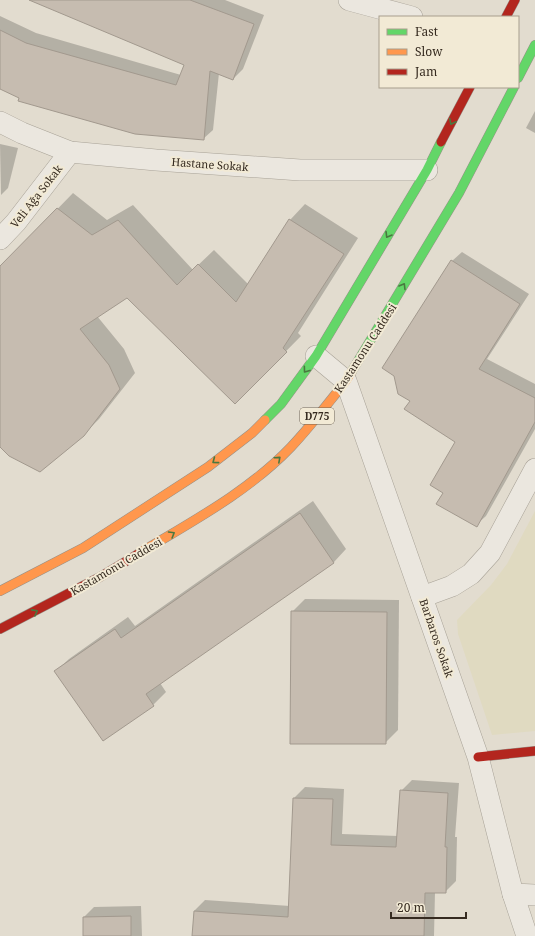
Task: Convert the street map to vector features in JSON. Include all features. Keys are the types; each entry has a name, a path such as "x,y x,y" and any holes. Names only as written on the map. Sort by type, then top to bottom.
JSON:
{"main road":[{"path":"507,16 515,0"},
{"path":"519,76 535,45"},
{"path":"0,591 83,548 208,467 252,433 281,404 316,356 427,170 469,88"},
{"name":"Kastamonu Caddesi","path":"0,629 100,577 216,508 260,475 291,447 346,382 459,193 513,88"},
{"path":"478,757 535,751"}],"street":[{"path":"349,0 408,16"},
{"name":"Hastane Sokak","path":"0,122 22,133 70,152 163,161 300,170 427,170"},
{"name":"Veli Ağa Sokak","path":"0,239 16,222 70,152"},
{"name":"Barbaros Sokak","path":"316,356 346,382 478,757 513,894 527,936"},
{"path":"422,597 452,586 471,574 490,553 535,469"},
{"path":"513,894 535,895"}],"shaded area":[{"path":"535,511 535,731 492,735 458,634 457,620 491,585 507,564"}],"building":[{"path":"29,0 190,0 254,24 233,80 210,71 204,140 135,134 18,101 19,98 0,89 0,30 26,43 176,85 184,65"},
{"path":"57,208 92,235 118,220 177,285 198,264 236,302 289,219 344,254 283,348 287,352 235,404 127,298 80,329 109,365 120,389 84,436 40,472 9,456 0,447 0,266"},
{"path":"451,260 520,304 479,369 535,398 535,422 477,527 436,504 443,493 430,485 455,442 404,409 410,401 398,394 394,376 382,368"},
{"path":"300,513 334,563 146,694 154,706 103,741 54,671 115,629 121,638"},
{"path":"291,611 387,612 386,744 290,744"},
{"path":"400,790 448,793 445,847 447,847 446,893 425,893 424,936 192,936 194,911 288,917 293,798 333,799 331,845 396,847"},
{"path":"131,916 131,936 83,936 83,917"}],"traffic: fast":[{"path":"519,76 535,45"},
{"path":"352,371 459,193 513,88"},
{"path":"265,420 281,404 316,356 427,170 441,142"}],"traffic: slow":[{"path":"138,554 238,492 274,463 291,447 312,423 346,381 352,371"},
{"path":"0,591 83,548 208,467 252,433 265,420"}],"traffic: jam":[{"path":"507,16 515,0"},
{"path":"441,142 469,88"},
{"path":"0,629 100,577 138,554"},
{"path":"478,757 535,751"}]}
